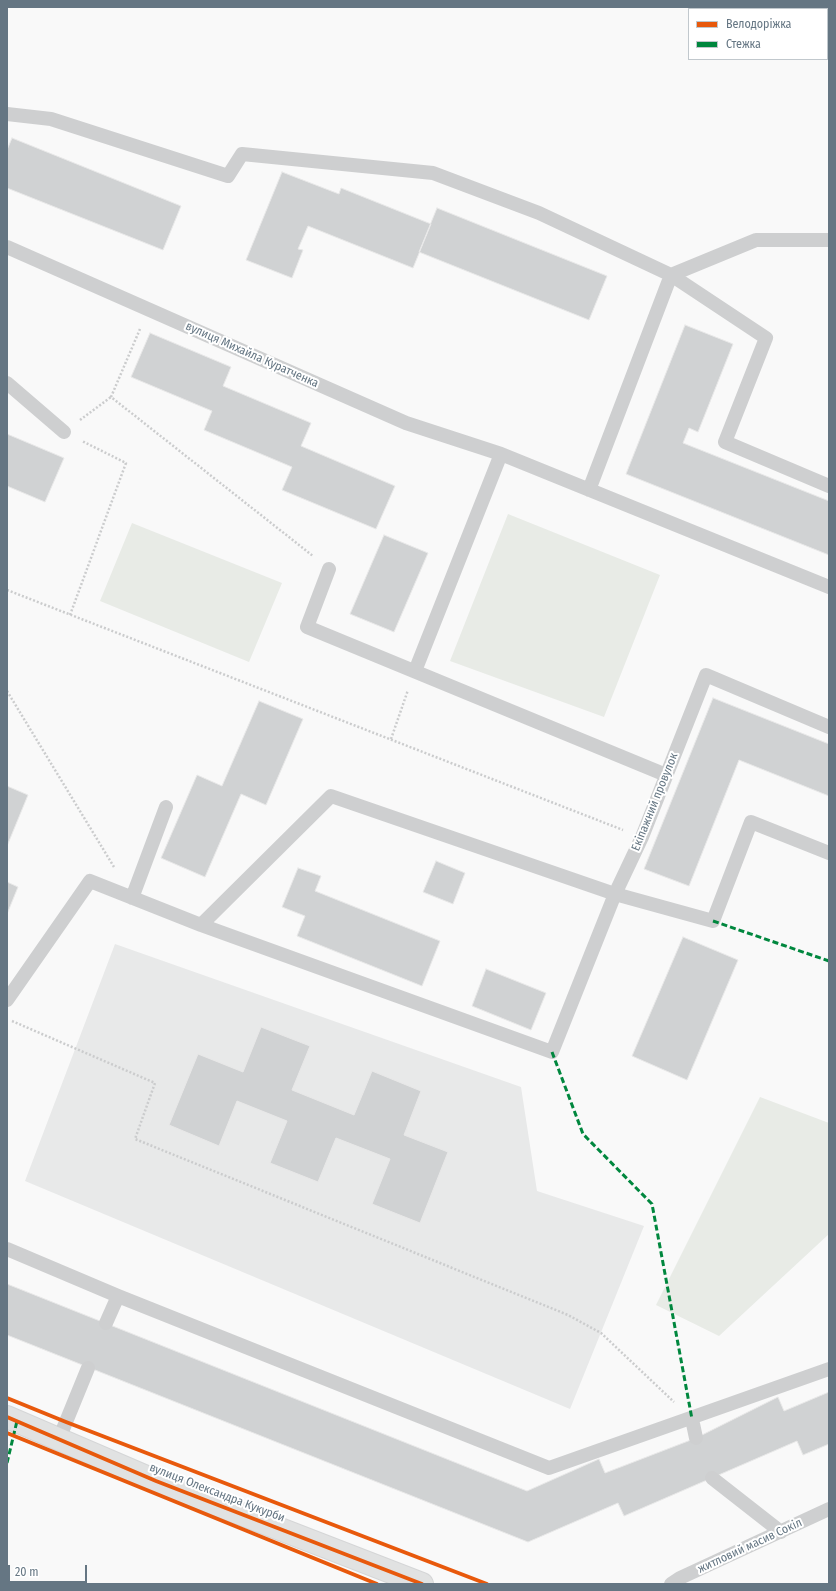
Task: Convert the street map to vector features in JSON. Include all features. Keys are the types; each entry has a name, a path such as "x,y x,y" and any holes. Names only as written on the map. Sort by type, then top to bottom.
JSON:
{"street":[{"name":"вулиця Олександра Кукурби","path":"7,1416 156,1481 422,1584"}],"lane":[{"path":"7,114 51,119 228,176 242,154 434,173 540,213 671,275 766,338 725,442 829,486"},
{"path":"589,490 671,275 756,240 829,240"},
{"name":"вулиця Михайла Куратченка","path":"7,246 406,424 501,454 829,587"},
{"path":"7,383 64,432"},
{"path":"415,671 501,454"},
{"path":"329,569 307,626 666,775"},
{"name":"Екіпажний провулок","path":"201,925 552,1052 614,894 642,837 706,675 829,727"},
{"path":"7,1000 90,881 201,925 331,796 614,894 713,921 750,822 829,853"},
{"path":"132,898 166,807"},
{"path":"7,1249 118,1296 548,1468 829,1370"},
{"path":"106,1323 118,1296"},
{"path":"59,1439 88,1368"},
{"path":"692,1419 696,1438"},
{"path":"712,1478 781,1532"},
{"name":"житловий масив Сокіл","path":"672,1584 680,1578 829,1509"}],"path":[{"path":"70,615 126,464 64,432 111,397 148,309"},
{"path":"111,397 329,569"},
{"path":"7,590 642,837"},
{"path":"391,739 415,671"},
{"path":"7,692 132,898"},
{"path":"7,1019 155,1083 135,1139 568,1315 601,1333 692,1419"}],"shaded area":[{"path":"508,514 660,575 604,717 450,661"},
{"path":"132,523 282,583 249,662 100,601"},
{"path":"115,944 521,1087 537,1191 644,1226 570,1409 25,1181"},
{"path":"760,1097 829,1123 829,1234 719,1336 656,1305"}],"building":[{"path":"12,138 181,206 163,250 7,188 7,150"},
{"path":"282,172 339,194 341,188 431,224 413,268 308,226 298,249 303,250 292,278 246,260"},
{"path":"437,208 607,276 589,320 419,252"},
{"path":"685,325 733,344 698,432 689,428 683,443 829,501 829,555 626,474"},
{"path":"150,333 231,367 223,386 311,423 301,446 395,486 376,529 282,490 292,467 204,430 212,411 131,377"},
{"path":"7,434 64,458 45,502 7,486"},
{"path":"384,535 428,553 394,632 350,614"},
{"path":"713,698 829,744 829,796 739,760 689,886 644,869"},
{"path":"259,701 303,719 266,805 241,794 205,877 161,858 197,775 222,786"},
{"path":"7,786 28,795 7,846"},
{"path":"436,861 465,873 453,904 423,892"},
{"path":"298,868 321,876 315,891 440,941 422,986 297,936 305,916 282,907"},
{"path":"7,882 18,887 7,914"},
{"path":"683,937 738,960 687,1080 632,1056"},
{"path":"486,969 546,993 531,1030 472,1006"},
{"path":"261,1027 310,1046 292,1090 354,1115 372,1071 421,1091 404,1135 448,1152 420,1223 372,1204 390,1159 336,1138 318,1182 270,1163 287,1121 237,1101 219,1146 169,1125 198,1054 243,1072"},
{"path":"7,1284 527,1491 599,1459 605,1473 696,1438 778,1397 784,1411 829,1392 829,1444 803,1455 797,1441 624,1516 618,1503 528,1542 7,1335"}],"marked path":[{"path":"713,921 829,961"},
{"path":"552,1052 583,1134 652,1204 692,1419"},
{"path":"7,1463 17,1421"}],"cycle path":[{"path":"7,1398 487,1584"},
{"path":"7,1417 156,1481 422,1584"},
{"path":"7,1433 377,1584"}]}
